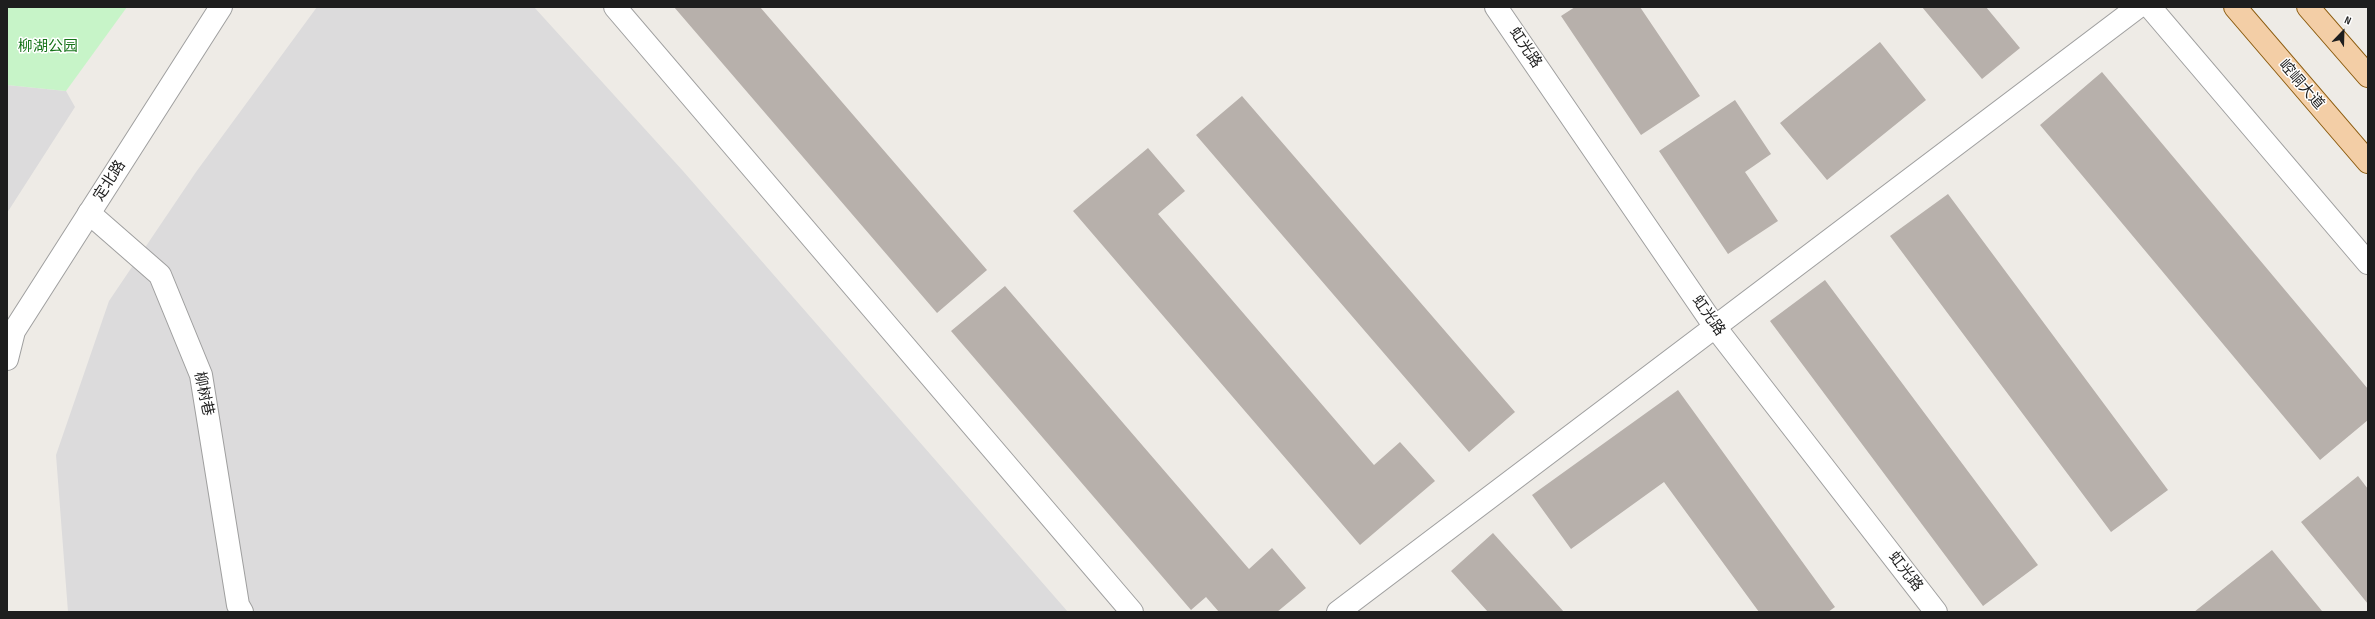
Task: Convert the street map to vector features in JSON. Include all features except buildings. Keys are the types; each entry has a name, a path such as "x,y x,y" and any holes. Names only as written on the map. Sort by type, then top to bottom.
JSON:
{"main road":[{"name":"崆峒大道","path":"2235,7 2368,162"},
{"path":"2308,7 2368,76"}],"street":[{"name":"定北路","path":"7,359 14,331 221,7"},
{"path":"615,7 1132,612"},
{"name":"虹光路","path":"1496,7 1715,327 1936,612"},
{"path":"1338,612 2138,7"},
{"path":"2150,7 2368,263"},
{"name":"柳树巷","path":"89,214 160,275 201,375 238,605 242,612"}],"shaded area":[{"path":"317,7 534,7 683,171 1068,612 68,612 56,455 109,301 196,172"},
{"path":"7,85 66,91 75,107 7,213"}],"green space":[{"name":"柳湖公园","path":"7,7 127,7 66,91 7,85"}]}
